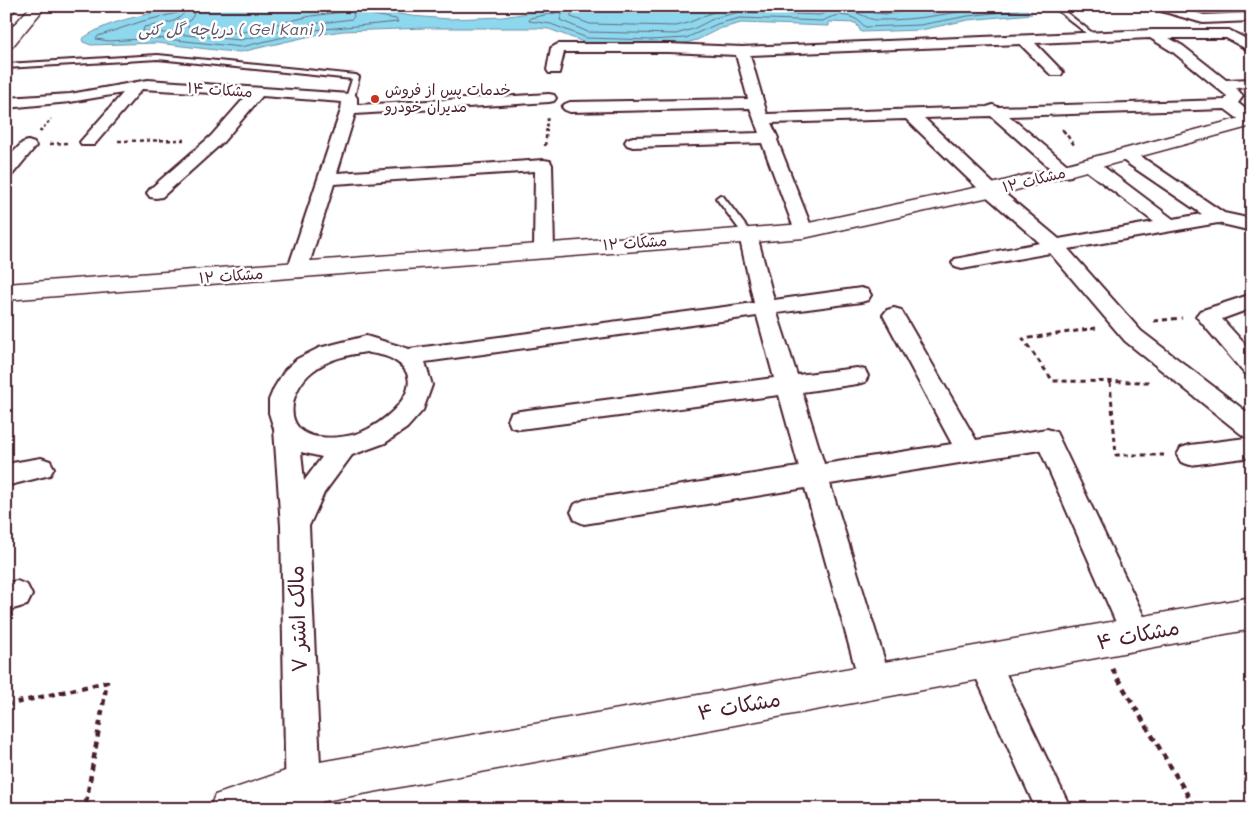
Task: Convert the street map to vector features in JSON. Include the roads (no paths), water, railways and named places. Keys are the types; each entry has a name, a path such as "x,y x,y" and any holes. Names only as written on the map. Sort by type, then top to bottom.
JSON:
{"street":[{"path":"6,11 11,6"},
{"path":"6,44 40,6"},
{"path":"1158,6 1203,19 1252,48"},
{"path":"1203,19 1252,17"},
{"path":"1153,34 1178,49 1236,96 1229,104"},
{"path":"554,70 558,48 669,48 742,51 1153,34 1252,35"},
{"path":"1022,40 1056,72"},
{"path":"742,51 762,119 804,231"},
{"path":"1224,85 1252,83"},
{"name":"مشکات ۱۴","path":"6,103 70,98 148,84 258,92 350,104 549,98"},
{"path":"88,142 137,86"},
{"path":"156,193 217,139 258,92"},
{"path":"570,106 757,103"},
{"path":"297,271 350,104"},
{"path":"762,119 993,110 1229,104 1251,120"},
{"path":"993,110 1065,172"},
{"path":"909,113 991,191 1054,246 1133,336 1252,430"},
{"name":"مشکات ۱۲","path":"6,292 804,231 991,191 1251,120"},
{"path":"633,142 770,138"},
{"path":"6,171 28,146"},
{"path":"1127,155 1218,218"},
{"path":"328,178 544,165 544,250"},
{"path":"1090,165 1169,225"},
{"path":"962,263 1169,225 1218,218 1252,225"},
{"path":"748,235 765,307 875,681"},
{"path":"407,357 861,295"},
{"path":"1252,301 1207,316 1252,367"},
{"path":"894,315 969,452"},
{"path":"366,344 386,346 407,357 415,365 421,380 419,396 409,414 391,429 369,441 344,447 319,447 299,441 286,429 279,414 280,397 289,381 304,366 323,354 344,347 366,344"},
{"path":"520,420 857,376"},
{"name":"مالک اشتر ۷","path":"286,429 295,526 304,797"},
{"path":"584,512 1047,439 1137,635"},
{"path":"295,526 314,486 344,447"},
{"path":"1190,455 1252,447"},
{"path":"6,475 41,468"},
{"name":"مشکات ۴","path":"229,809 304,797 875,681 1252,613"},
{"path":"984,662 1054,809"}],"lane":[{"path":"1058,8 1093,36"},
{"path":"6,66 158,56 356,77 350,104"},
{"path":"720,198 748,235"}],"water":[{"name":"دریاچه گل کنی ( Gel Kani )","path":"187,6 355,6 411,16 449,19 503,17 558,8 602,6 1023,6 1032,14 968,20 921,30 861,32 856,23 829,22 829,26 741,23 719,29 697,40 678,45 586,43 549,29 536,28 426,28 343,31 315,35 241,52 157,43 91,45 83,42 82,39 119,21"}],"place":[{"name":"خدمات پس از فروش مدیران خودرو","path":"375,99"}]}
